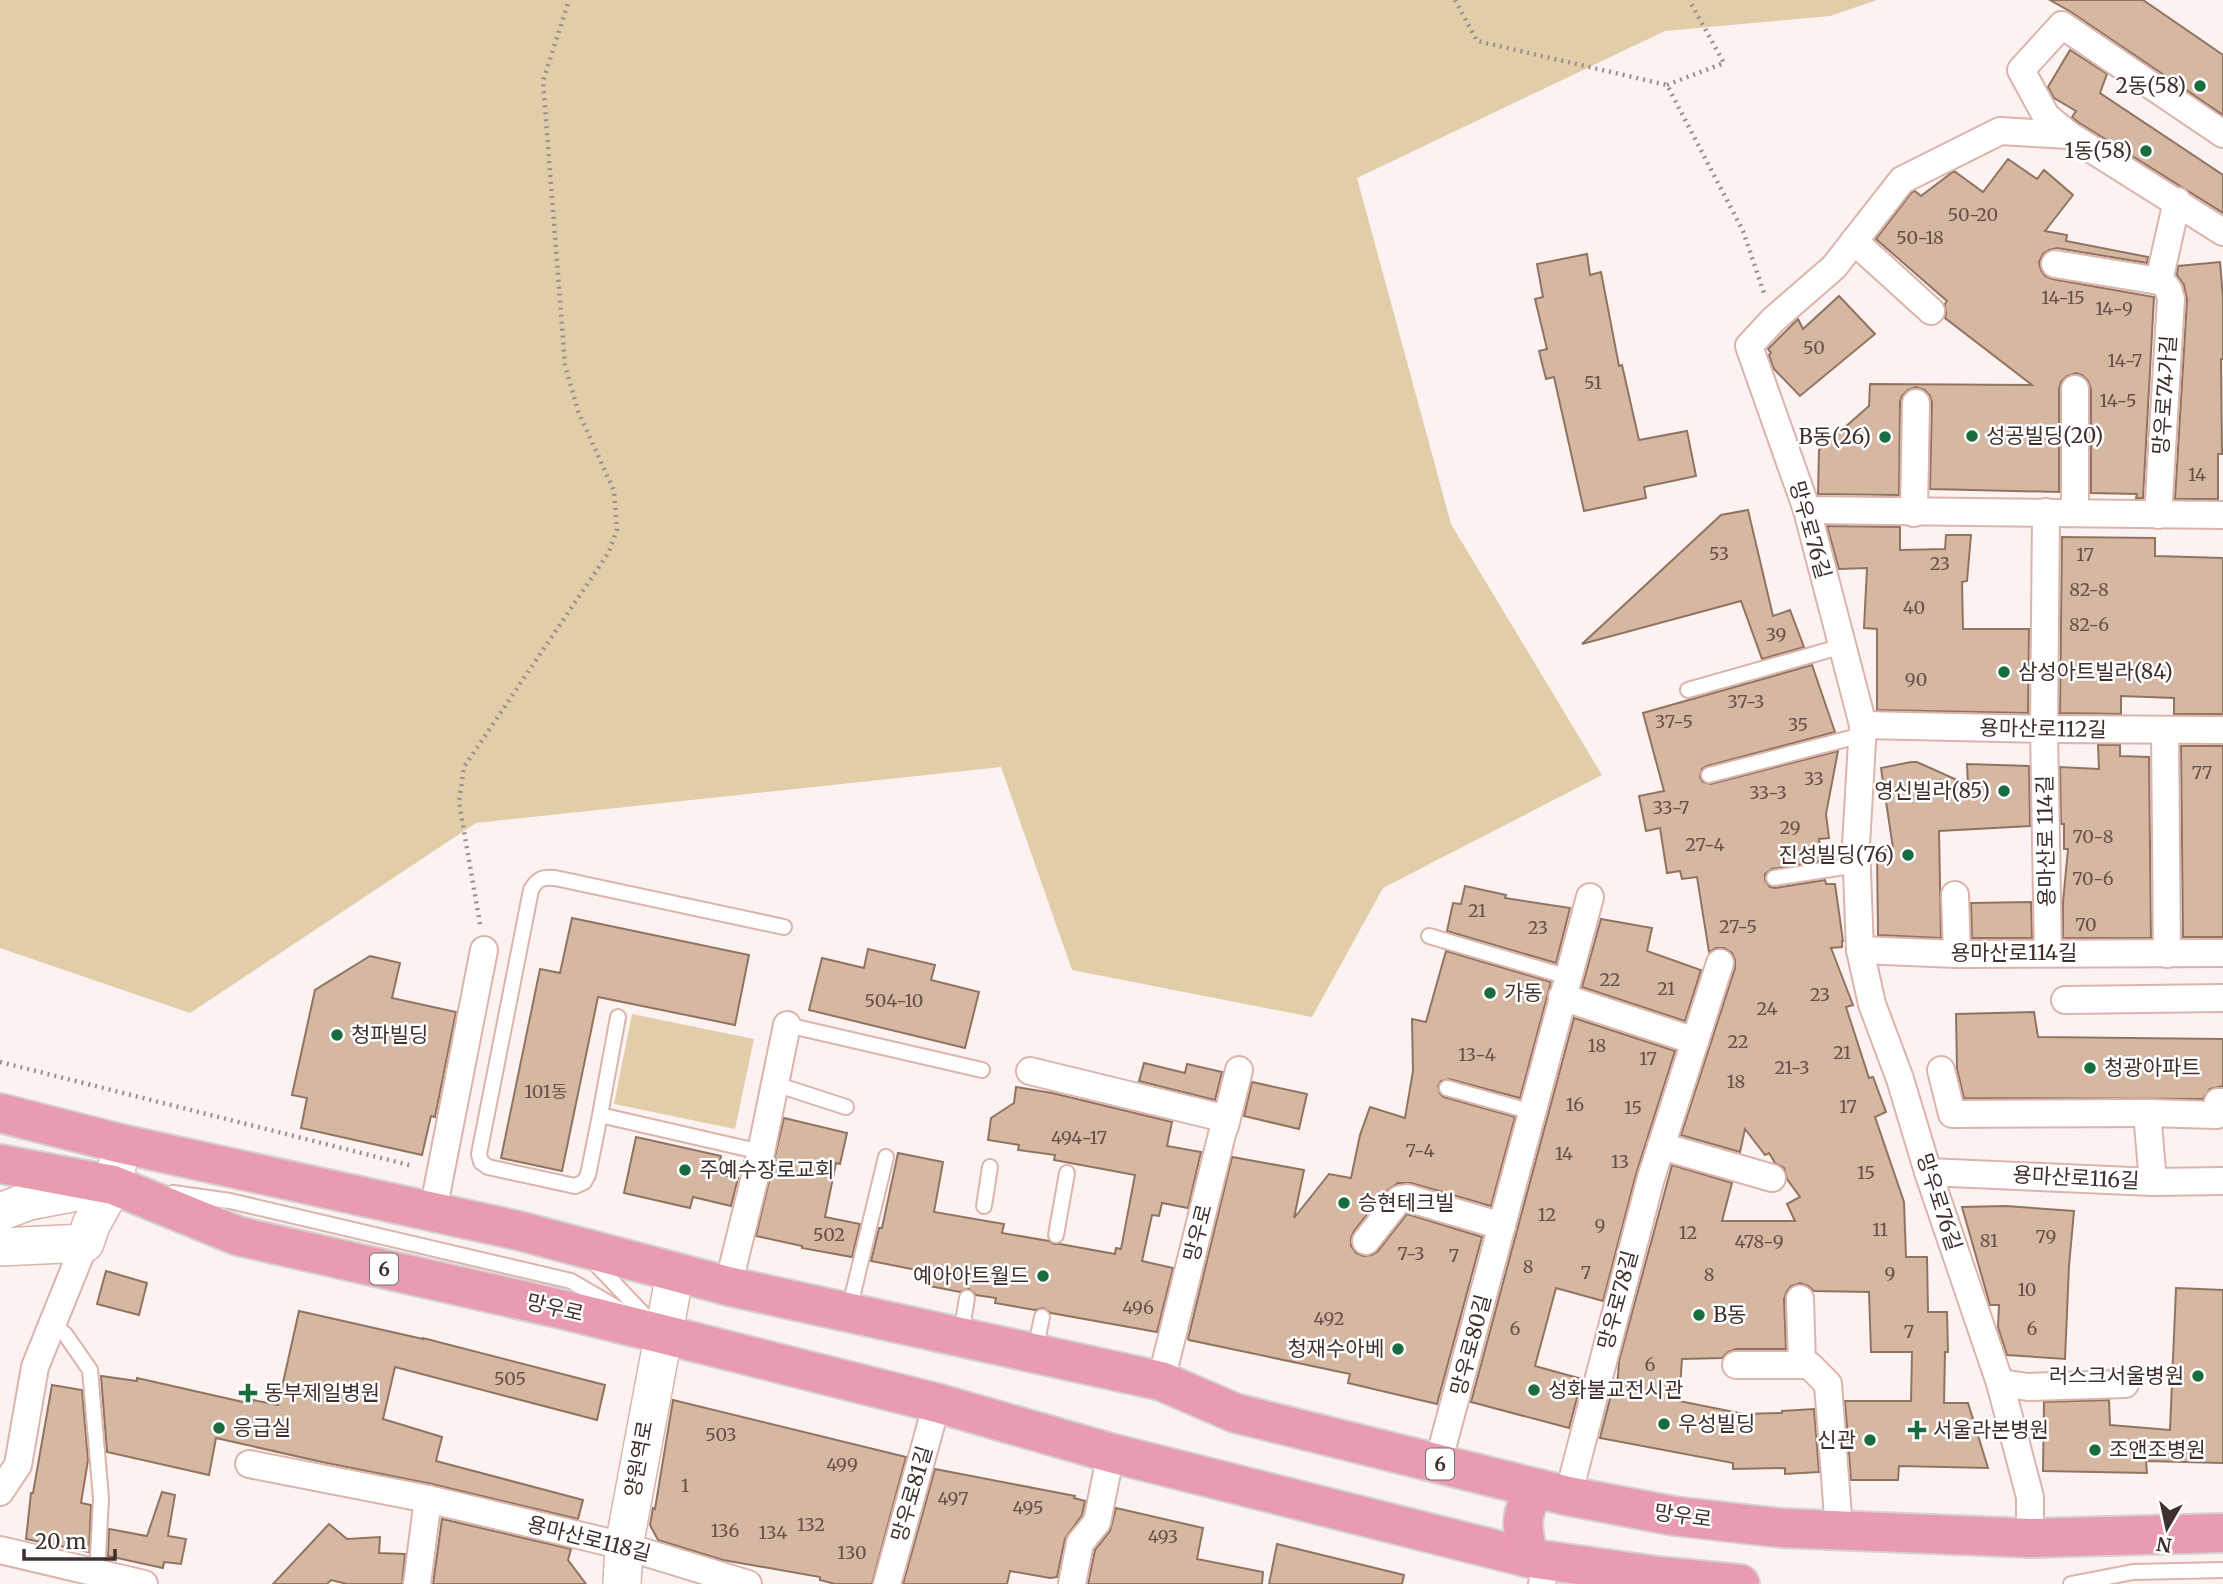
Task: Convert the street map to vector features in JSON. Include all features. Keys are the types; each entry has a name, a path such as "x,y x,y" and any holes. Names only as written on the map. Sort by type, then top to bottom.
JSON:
{"main road":[{"name":"망우로","path":"0,1113 122,1144 520,1231 728,1286 961,1336 1038,1334 1161,1381 1235,1413 1552,1492 1674,1516 1781,1528 2030,1538 2223,1533"},
{"name":"망우로","path":"0,1164 113,1185 238,1236 565,1310 937,1403 1111,1453 1539,1567 1740,1584"},
{"path":"1539,1567 1521,1523 1527,1502 1552,1492"}],"street":[{"path":"2223,134 2062,25 2021,70 2046,116 2070,135 2223,232"},
{"name":"망우로76길","path":"2030,1538 2031,1497 2000,1383 1928,1172 1900,1079 1872,1004 1860,950 1856,845 1863,730 1807,510 1749,346 1773,320 1834,267 1902,180 2000,131 2070,135"},
{"path":"2055,264 2159,281 2177,201"},
{"path":"1854,241 1931,311"},
{"name":"망우로74가길","path":"2158,515 2171,299 2165,284 2159,281"},
{"path":"2075,389 2076,512"},
{"path":"1914,513 1916,403"},
{"path":"1807,510 2223,515"},
{"path":"2044,729 2046,512"},
{"name":"용마산로 114길","path":"2044,729 2048,953"},
{"name":"용마산로112길","path":"1863,730 2223,730"},
{"path":"2165,730 2167,954"},
{"path":"1955,895 1956,954"},
{"name":"망우로80길","path":"1438,1463 1590,897"},
{"path":"433,1211 485,950"},
{"name":"용마산로114길","path":"1860,950 1956,954 2223,953"},
{"name":"망우로78길","path":"1552,1492 1720,963"},
{"path":"1565,987 1695,1041"},
{"path":"2065,1000 2223,998"},
{"path":"728,1286 761,1152 787,1026"},
{"name":"망우로","path":"1161,1381 1239,1070"},
{"path":"1941,1070 1952,1114 2217,1115 2218,1102 2223,1102"},
{"path":"1030,1071 1219,1117 1225,1122 1225,1126"},
{"path":"2147,1113 2153,1182"},
{"path":"0,1492 18,1465 34,1367 91,1225 113,1185 122,1144"},
{"path":"1661,1146 1772,1178"},
{"name":"용마산로116길","path":"1928,1172 2153,1182 2223,1181"},
{"path":"0,1212 29,1201 113,1185"},
{"path":"1366,1241 1396,1203 1407,1198 1502,1226"},
{"path":"0,1247 85,1243"},
{"name":"양원역로","path":"622,1584 624,1546 675,1273"},
{"path":"1800,1299 1802,1365"},
{"path":"1736,1365 1809,1365 1828,1384 1839,1530"},
{"path":"2000,1383 2028,1387 2124,1384"},
{"name":"망우로81길","path":"887,1584 937,1403"},
{"path":"1072,1584 1080,1543 1097,1522 1111,1453"},
{"name":"용마산로118길","path":"249,1464 428,1499 624,1546 748,1584"},
{"path":"417,1584 428,1499"},
{"path":"0,1550 145,1584"}],"lane":[{"path":"1688,690 1843,646"},
{"path":"1709,775 1863,730"},
{"path":"1773,877 1857,865"},
{"path":"618,1017 588,1175 584,1182 575,1186 488,1167 481,1161 479,1154 531,891 535,882 544,877 555,878 783,927"},
{"path":"1429,936 1565,987"},
{"path":"787,1026 982,1070"},
{"path":"775,1083 846,1107"},
{"path":"1447,1088 1532,1112"},
{"path":"600,1115 761,1152"},
{"path":"848,1311 886,1157"},
{"path":"984,1206 990,1167"},
{"path":"1056,1235 1066,1173"},
{"path":"579,1247 662,1334"},
{"path":"961,1336 967,1298"},
{"path":"52,1324 65,1334 90,1370 101,1498 98,1556 94,1572"},
{"path":"2071,1584 2133,1572 2223,1570"}],"path":[{"path":"485,950 459,802 464,767 609,552 617,529 614,491 578,411 565,365 543,80 569,0"},
{"path":"1455,0 1477,41 1667,85 1724,63 1689,0"},
{"path":"1667,85 1743,231 1773,320"},
{"path":"0,1062 415,1166"}],"shaded area":[{"path":"0,0 1877,0 1830,16 1665,31 1357,178 1451,524 1602,775 1383,888 1312,1017 1072,970 1001,767 476,823 190,1013 0,948"},
{"path":"632,1014 754,1039 735,1129 614,1104"}],"building":[{"name":"2동(58)","path":"2050,0 2143,0 2223,55 2223,115 2071,12"},
{"name":"1동(58)","path":"2070,50 2107,74 2100,93 2223,175 2223,213 2078,122 2072,117 2076,111 2054,98 2048,87"},
{"path":"2008,159 2037,179 2044,170 2073,195 2045,231 2067,235 2066,241 2148,257 2147,263 2057,248 2043,254 2039,262 2045,276 2052,279 2154,297 2143,498 2136,498 2137,494 2091,493 2091,389 2088,381 2076,373 2067,376 2059,389 2059,492 1930,489 1932,403 1925,390 1916,387 1908,390 1900,402 1899,495 1818,494 1819,450 1869,406 1870,384 2032,385 1945,318 1947,301 1876,239 1912,192 1915,191 1921,196 1954,171 1983,192"},
{"path":"1587,254 1590,275 1601,272 1619,366 1622,365 1639,440 1687,431 1696,476 1644,487 1646,498 1584,511 1554,377 1546,379 1539,351 1547,349 1535,299 1543,297 1537,264"},
{"path":"2220,262 2223,359 2222,454 2218,454 2218,499 2175,499 2187,300 2184,285 2177,275 2178,266"},
{"path":"1839,296 1875,334 1800,396 1774,369 1768,349 1798,319 1803,329"},
{"path":"1748,510 1773,616 1790,610 1804,647 1762,659 1741,601 1582,644 1721,515"},
{"path":"1827,526 1900,527 1900,550 1945,549 1946,535 1971,535 1967,581 1962,582 1963,629 2029,629 2028,713 1877,710 1877,629 1864,628 1867,568 1839,569"},
{"path":"2062,537 2155,538 2155,556 2223,558 2223,714 2174,714 2174,698 2121,696 2121,714 2060,713"},
{"path":"1812,665 1835,732 1707,766 1702,769 1700,777 1703,782 1711,784 1838,751 1826,814 1829,838 1819,839 1822,861 1772,869 1765,874 1765,880 1770,887 1775,888 1825,880 1826,884 1835,884 1843,941 1842,947 1831,948 1853,1005 1846,1007 1869,1078 1873,1077 1886,1112 1875,1117 1904,1202 1906,1257 1927,1257 1928,1312 1947,1312 1948,1352 1945,1352 1944,1403 1968,1403 1988,1468 1899,1466 1898,1480 1851,1480 1845,1401 1911,1401 1912,1352 1871,1352 1869,1292 1814,1291 1800,1283 1791,1286 1784,1299 1786,1349 1736,1349 1722,1358 1682,1359 1679,1401 1744,1414 1814,1409 1819,1472 1785,1474 1785,1468 1733,1469 1733,1463 1600,1438 1613,1387 1617,1388 1619,1361 1672,1165 1732,1183 1722,1221 1795,1221 1787,1204 1800,1197 1787,1179 1784,1168 1775,1163 1769,1153 1765,1155 1745,1129 1740,1152 1681,1135 1735,968 1735,960 1732,953 1724,948 1709,952 1697,877 1682,879 1680,871 1667,873 1660,828 1646,831 1639,796 1664,791 1643,713"},
{"path":"2098,745 2120,745 2120,756 2149,757 2151,938 2063,938 2068,849 2064,849 2064,824 2061,824 2060,767 2099,769"},
{"path":"2181,746 2223,746 2223,937 2183,937"},
{"name":"진성빌딩(76)","path":"1917,762 1968,785 1967,764 2029,766 2030,826 1939,831 1941,938 1878,935 1877,851 1893,848 1881,768"},
{"path":"1465,886 1506,895 1505,898 1570,908 1556,963 1447,931 1453,903 1461,904"},
{"path":"2031,902 2032,938 1972,938 1971,903"},
{"path":"572,918 749,955 735,1025 598,997 562,1171 501,1158 540,969 560,973"},
{"path":"1601,919 1652,928 1647,951 1701,970 1685,1021 1582,987"},
{"path":"868,949 935,965 931,980 979,992 965,1048 809,1010 822,958 864,968"},
{"path":"1446,951 1551,982 1520,1098 1449,1079 1441,1081 1438,1086 1444,1097 1515,1117 1491,1206 1411,1183 1398,1183 1384,1193 1351,1238 1351,1246 1356,1253 1363,1256 1372,1255 1407,1214 1482,1237 1437,1404 1348,1383 1350,1374 1189,1340 1232,1157 1304,1170 1294,1218 1329,1174 1351,1178 1360,1135 1370,1107 1405,1118 1413,1071 1412,1019 1426,1022"},
{"name":"청파빌딩","path":"370,956 400,963 392,998 456,1012 435,1117 431,1116 422,1155 301,1128 307,1098 292,1095 315,990"},
{"name":"청광아파트","path":"2034,1012 2038,1037 2223,1039 2223,1086 2210,1089 2203,1099 1964,1098 1957,1069 1956,1014"},
{"path":"1574,1018 1675,1051 1636,1174 1603,1301 1556,1288 1535,1366 1582,1379 1569,1428 1471,1402"},
{"path":"1144,1063 1185,1073 1187,1064 1222,1072 1215,1100 1139,1081"},
{"path":"1252,1082 1307,1094 1299,1129 1244,1116"},
{"path":"1016,1087 1172,1122 1167,1146 1201,1152 1188,1208 1162,1203 1159,1216 1152,1215 1142,1261 1173,1268 1157,1332 1051,1313 1043,1308 1035,1310 995,1303 996,1298 976,1295 969,1289 960,1292 929,1286 932,1273 871,1261 879,1228 882,1228 898,1153 943,1162 934,1212 1004,1224 1002,1233 1054,1244 1115,1254 1116,1248 1121,1249 1135,1175 1054,1160 1055,1155 1018,1150 1019,1145 988,1140 991,1118 1014,1103"},
{"path":"784,1118 847,1133 840,1164 836,1163 825,1217 860,1224 852,1257 756,1236"},
{"path":"636,1137 721,1156 717,1174 738,1178 731,1206 693,1197 690,1208 624,1193"},
{"path":"2006,1206 2074,1211 2065,1359 2007,1355 1998,1327 1999,1305 1990,1305 1962,1207"},
{"path":"106,1271 147,1283 139,1315 97,1304"},
{"path":"2176,1288 2223,1290 2223,1463 2146,1461 2147,1473 2043,1471 2044,1402 2109,1400 2110,1425 2170,1430"},
{"path":"299,1311 423,1338 605,1385 597,1420 395,1367 383,1419 442,1437 436,1461 583,1500 578,1519 432,1484 216,1438 209,1475 107,1452 101,1376 137,1381 137,1378 252,1404 253,1400 278,1405"},
{"path":"52,1385 82,1390 88,1460 81,1503 91,1505 89,1552 26,1539 31,1493"},
{"path":"673,1400 906,1457 872,1584 835,1584 820,1580 820,1577 723,1560 658,1540 650,1525"},
{"path":"935,1469 1075,1496 1074,1498 1085,1501 1082,1515 1065,1539 1057,1577 1010,1571 1007,1584 903,1584"},
{"path":"162,1492 175,1495 168,1536 186,1539 181,1564 164,1562 163,1568 108,1556 109,1529 147,1536"},
{"path":"1116,1508 1203,1528 1197,1559 1263,1572 1262,1584 1088,1584 1095,1550 1110,1531"},
{"path":"442,1519 571,1549 568,1560 586,1584 433,1584"},
{"path":"329,1524 347,1539 380,1537 379,1553 405,1554 402,1584 347,1584 331,1580 327,1584 273,1584"},
{"path":"1277,1544 1404,1575 1402,1584 1269,1584"}],"place":[{"name":"2동(58)","path":"2200,86"},
{"name":"1동(58)","path":"2146,151"},
{"name":"성공빌딩(20)","path":"1972,436"},
{"name":"B동(26)","path":"1885,437"},
{"name":"삼성아트빌라(84)","path":"2004,672"},
{"name":"영신빌라(85)","path":"2004,791"},
{"name":"진성빌딩(76)","path":"1908,855"},
{"name":"가동","path":"1490,993"},
{"name":"청파빌딩","path":"337,1035"},
{"name":"청광아파트","path":"2090,1068"},
{"name":"주예수장로교회","path":"685,1170"},
{"name":"승현테크빌","path":"1344,1203"},
{"name":"예아아트월드","path":"1043,1276"},
{"name":"B동","path":"1699,1315"},
{"name":"청재수아베","path":"1398,1349"},
{"name":"러스크서울병원","path":"2198,1376"},
{"name":"성화불교전시관","path":"1534,1390"},
{"name":"동부제일병원","path":"248,1393"},
{"name":"우성빌딩","path":"1664,1424"},
{"name":"응급실","path":"219,1428"},
{"name":"서울라본병원","path":"1917,1430"},
{"name":"신관","path":"1870,1440"},
{"name":"조앤조병원","path":"2095,1450"}]}
